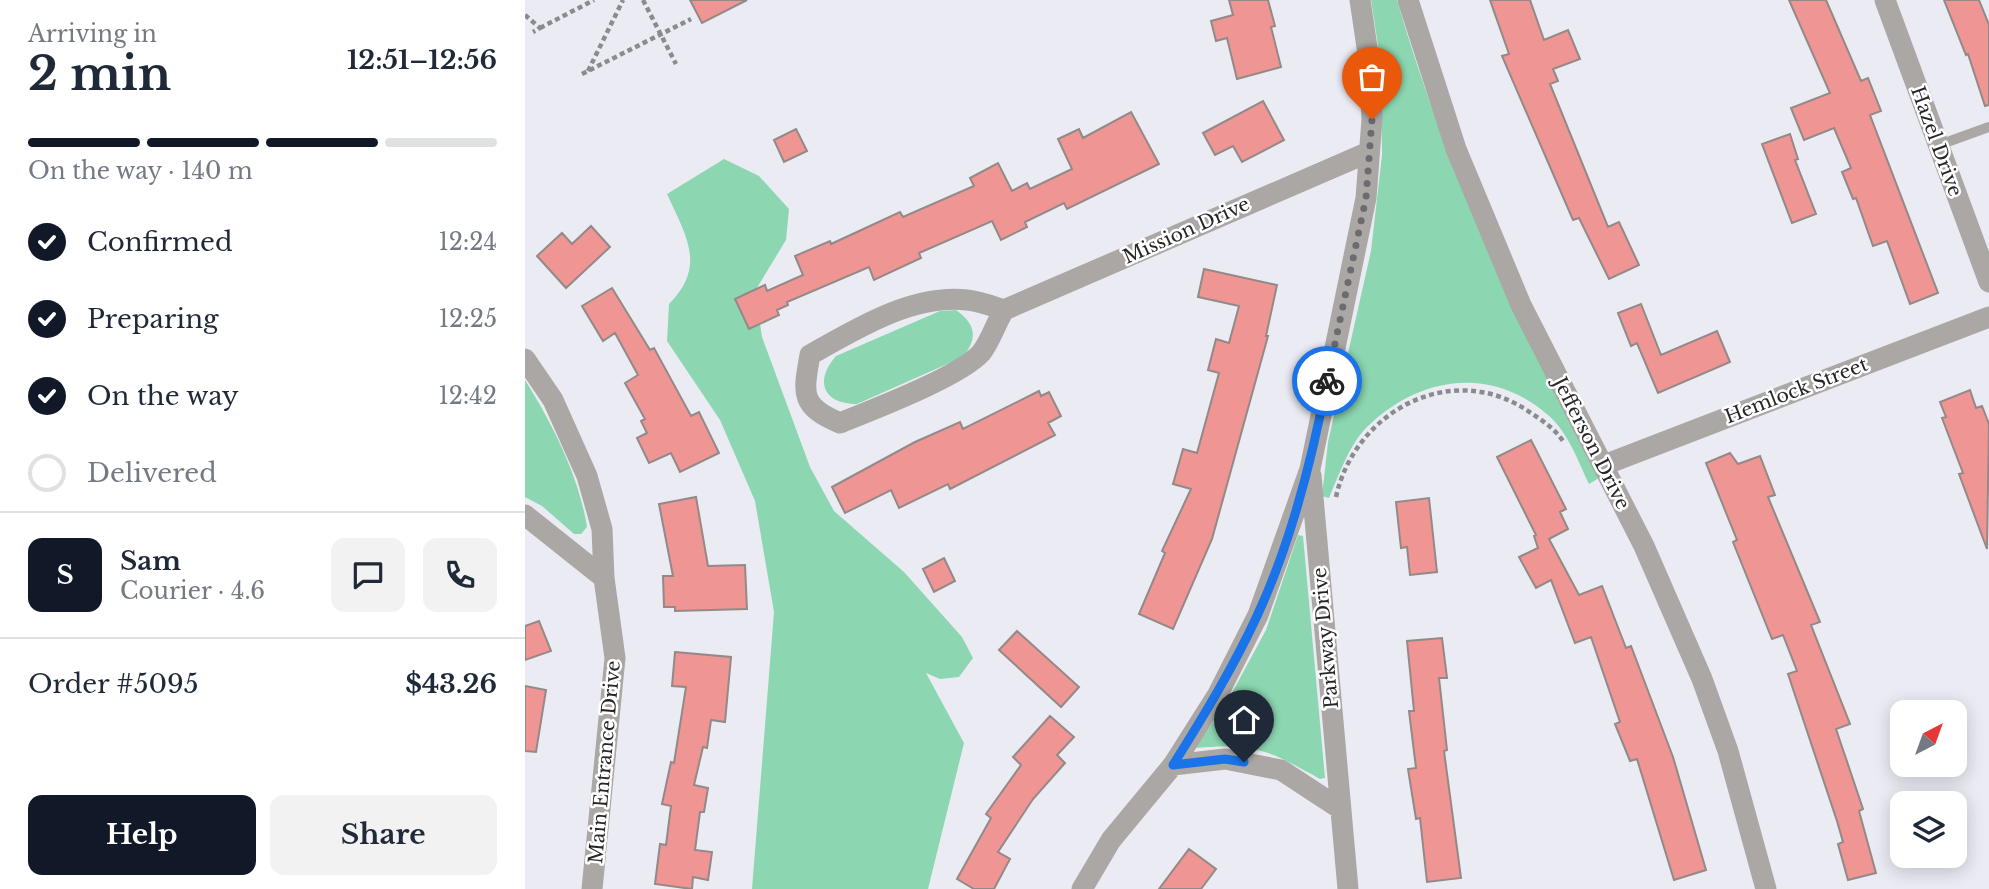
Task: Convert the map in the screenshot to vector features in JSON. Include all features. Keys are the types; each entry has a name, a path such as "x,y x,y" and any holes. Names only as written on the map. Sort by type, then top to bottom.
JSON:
{"street":[{"path":"1082,889 1111,841 1173,765 1218,694 1258,615 1310,469 1366,198 1371,91 1360,0"},
{"name":"Jefferson Drive","path":"1408,0 1449,128 1521,304 1644,546 1702,679 1728,751 1766,889"},
{"name":"Hazel Drive","path":"1885,0 1989,282"},
{"name":"Mission Drive","path":"1004,310 1369,152"},
{"path":"968,300 1004,310 981,352 960,367 878,408 840,423 817,413 804,389 810,355 847,334 926,301 968,300"},
{"name":"Hemlock Street","path":"1604,464 1989,317"},
{"name":"Main Entrance Drive","path":"525,359 553,400 587,476 602,529 604,578 615,659 592,889"},
{"name":"Parkway Drive","path":"1310,469 1348,889"},
{"path":"525,515 604,578"},
{"path":"1173,765 1225,759 1281,770 1339,808"}],"lane":[{"path":"1939,145 1989,128"}],"path":[{"path":"533,32 594,0"},
{"path":"623,0 585,72 691,19"},
{"path":"643,0 676,64"},
{"path":"525,15 540,28"},
{"path":"1313,494 1335,502 1340,479 1369,431 1396,408 1435,393 1488,393 1517,402 1548,425 1567,448"}],"green space":[{"path":"1371,0 1397,0 1438,125 1486,244 1599,478 1589,484 1567,438 1548,415 1526,399 1503,389 1479,383 1456,383 1409,397 1387,410 1367,427 1355,442 1329,498 1322,496 1328,442 1371,251 1382,155 1381,65"},
{"path":"724,159 759,176 789,209 786,240 755,291 762,337 810,467 834,511 904,572 962,637 973,658 959,677 940,679 926,673 964,743 928,889 752,889 774,612 755,501 720,420 667,341 669,304 681,290 690,264 686,237 667,194"},
{"path":"956,310 968,321 973,332 971,344 963,357 857,404 836,400 825,389 825,374 836,356 940,311"},
{"path":"525,380 545,414 571,469 587,527 581,534 574,534 542,506 525,497"},
{"path":"1298,535 1303,536 1325,778 1320,779 1287,761 1261,751 1233,747 1195,748 1227,702 1266,630"}],"building":[{"path":"690,0 747,0 702,23"},
{"path":"1229,0 1268,0 1275,26 1271,27 1281,67 1237,79 1227,38 1216,41 1211,21 1233,15"},
{"path":"1490,0 1530,0 1544,40 1568,30 1580,59 1553,69 1558,81 1550,84 1608,227 1619,222 1639,265 1609,279 1579,218 1573,220 1502,56 1509,54"},
{"path":"1789,0 1826,0 1861,81 1868,78 1881,111 1870,115 1938,293 1910,304 1887,241 1873,246 1856,198 1853,199 1842,172 1851,168 1834,128 1804,140 1791,108 1830,93"},
{"path":"1944,0 1979,0 1989,25 1989,105 1985,106 1968,54 1966,55"},
{"path":"1263,101 1284,140 1242,162 1233,146 1215,155 1203,133"},
{"path":"1131,112 1159,164 1067,209 1064,203 1025,222 1027,227 1001,240 992,221 919,253 921,258 874,280 869,267 787,302 788,305 777,310 779,315 749,329 735,299 765,285 767,291 803,275 795,256 830,241 831,244 900,212 903,217 974,186 970,178 998,163 1012,191 1027,183 1030,189 1072,169 1058,139 1079,129 1083,138"},
{"path":"796,129 807,151 784,162 774,140"},
{"path":"1790,134 1798,159 1795,160 1816,214 1792,223 1762,144"},
{"path":"591,226 610,247 566,288 537,256 562,233 572,244"},
{"path":"1204,269 1277,285 1268,336 1212,539 1173,629 1139,614 1165,553 1162,551 1191,489 1173,484 1183,449 1197,453 1219,373 1208,370 1216,339 1229,343 1239,306 1198,297"},
{"path":"612,288 650,350 654,348 691,416 699,412 719,453 680,472 671,453 649,463 637,438 647,433 641,421 645,419 625,383 638,375 615,333 603,341 582,306"},
{"path":"1641,304 1661,355 1717,331 1730,362 1658,393 1637,343 1631,346 1618,313"},
{"path":"1970,390 1976,408 1982,406 1989,424 1987,549 1959,474 1963,473 1942,418 1946,417 1940,402"},
{"path":"1039,391 1041,396 1049,392 1061,416 1048,423 1055,435 950,489 948,484 899,508 891,490 845,513 832,487 915,442 960,422 963,429"},
{"path":"1531,440 1566,509 1560,512 1568,529 1549,539 1579,595 1602,586 1626,648 1631,646 1673,757 1706,870 1674,880 1637,759 1630,761 1615,724 1620,722 1591,637 1575,643 1551,580 1536,588 1519,557 1538,548 1534,536 1536,535 1497,457"},
{"path":"1730,453 1738,464 1760,456 1775,495 1768,497 1820,622 1811,625 1850,724 1836,729 1863,809 1859,811 1876,873 1848,880 1838,844 1843,842 1837,821 1788,674 1797,671 1783,635 1772,639 1733,542 1737,540 1706,463"},
{"path":"696,497 708,566 745,565 747,609 675,611 675,607 664,607 663,576 673,576 659,504"},
{"path":"1429,498 1437,572 1410,575 1407,547 1401,548 1396,502"},
{"path":"944,558 955,581 934,592 923,569"},
{"path":"539,621 551,651 525,660 525,626"},
{"path":"1017,631 1079,687 1061,707 999,650"},
{"path":"1442,638 1447,678 1439,678 1447,750 1444,751 1461,878 1427,882 1420,818 1416,819 1408,769 1416,768 1409,711 1414,711 1407,641"},
{"path":"675,652 731,657 725,722 711,720 707,748 703,747 694,785 708,788 704,812 700,812 695,850 712,852 708,880 693,877 692,889 655,884 660,844 666,845 671,806 662,804 671,762 674,763 686,687 672,686"},
{"path":"525,686 546,690 536,752 525,751"},
{"path":"1050,716 1074,737 1057,755 1065,763 1033,799 998,852 1010,859 994,889 974,889 957,879 991,818 986,814 1021,765 1013,757"},
{"path":"1189,849 1216,869 1201,889 1159,889"}],"way so far":[{"path":"1327,381 1366,198 1372,119"}],"route":[{"path":"1244,762 1225,759 1173,765 1218,694 1258,615 1310,469 1327,381"}]}
